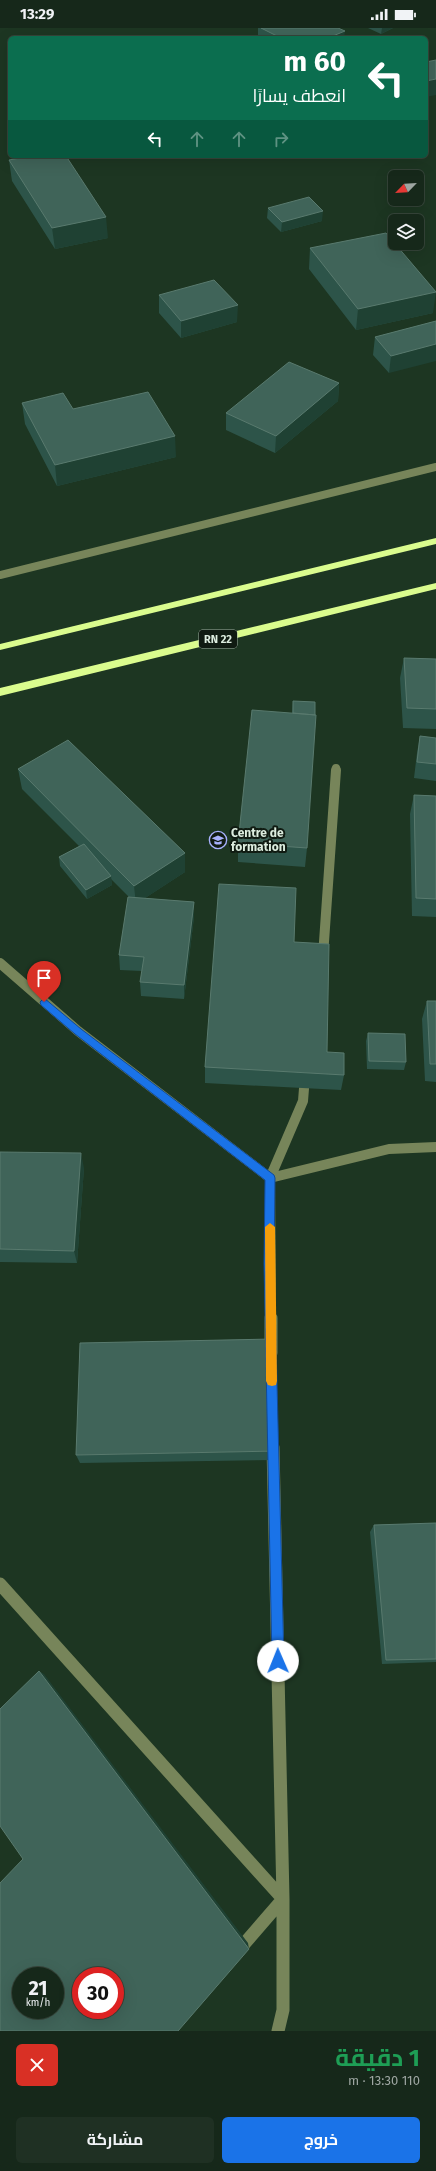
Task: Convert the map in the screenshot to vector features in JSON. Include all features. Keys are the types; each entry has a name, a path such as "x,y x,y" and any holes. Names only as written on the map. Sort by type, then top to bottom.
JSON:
{"highway":[{"path":"0,647 436,541"},
{"name":"RN 22","path":"0,692 436,586"}],"street":[{"path":"0,575 436,467"},
{"path":"320,968 322,961 336,768"},
{"path":"0,963 78,1032 270,1178"},
{"path":"272,1368 270,1178 303,1101 306,1064"},
{"path":"270,1178 389,1149 436,1147"},
{"path":"273,1431 283,1899 283,2010 278,2031"},
{"path":"0,1584 283,1899"},
{"path":"231,1959 283,1899"}],"building":[{"path":"261,28 338,28 345,31 333,36 277,36"},
{"path":"436,60 436,79 428,81 428,62"},
{"path":"20,158 67,158 106,217 52,228 9,160"},
{"path":"309,197 323,211 282,222 268,208"},
{"path":"386,233 388,235 388,250 400,250 436,292 358,309 310,248"},
{"path":"214,280 238,305 181,321 159,295"},
{"path":"436,321 436,344 391,356 375,337"},
{"path":"289,362 339,383 276,436 226,413"},
{"path":"148,392 175,436 55,465 22,403 63,393 73,409"},
{"path":"404,658 436,659 436,709 407,708"},
{"path":"293,701 315,702 315,715 293,713"},
{"path":"252,710 316,715 307,848 238,843"},
{"path":"420,736 436,738 436,764 417,762"},
{"path":"68,740 185,853 134,886 18,769"},
{"path":"414,795 436,796 436,899 416,898"},
{"path":"84,844 111,876 86,890 59,857"},
{"path":"219,884 296,888 294,942 329,944 327,1052 344,1053 344,1075 205,1067"},
{"path":"128,897 194,902 184,985 140,982 144,957 119,955"},
{"path":"427,1001 436,1001 436,1064 430,1064"},
{"path":"368,1033 405,1034 406,1062 369,1061"},
{"path":"0,1152 81,1153 74,1251 0,1249"},
{"path":"273,1339 278,1451 76,1455 80,1343"},
{"path":"436,1523 436,1659 386,1660 374,1525"},
{"path":"39,1671 249,1949 178,2031 0,2031 0,1883 23,1859 0,1826 0,1709"}],"slow traffic":[{"path":"270,1227 269,1264 272,1381"}],"place":[{"name":"Centre de formation","path":"218,840"}],"route":[{"path":"44,1002 78,1032 270,1178 269,1264 278,1661"}]}
